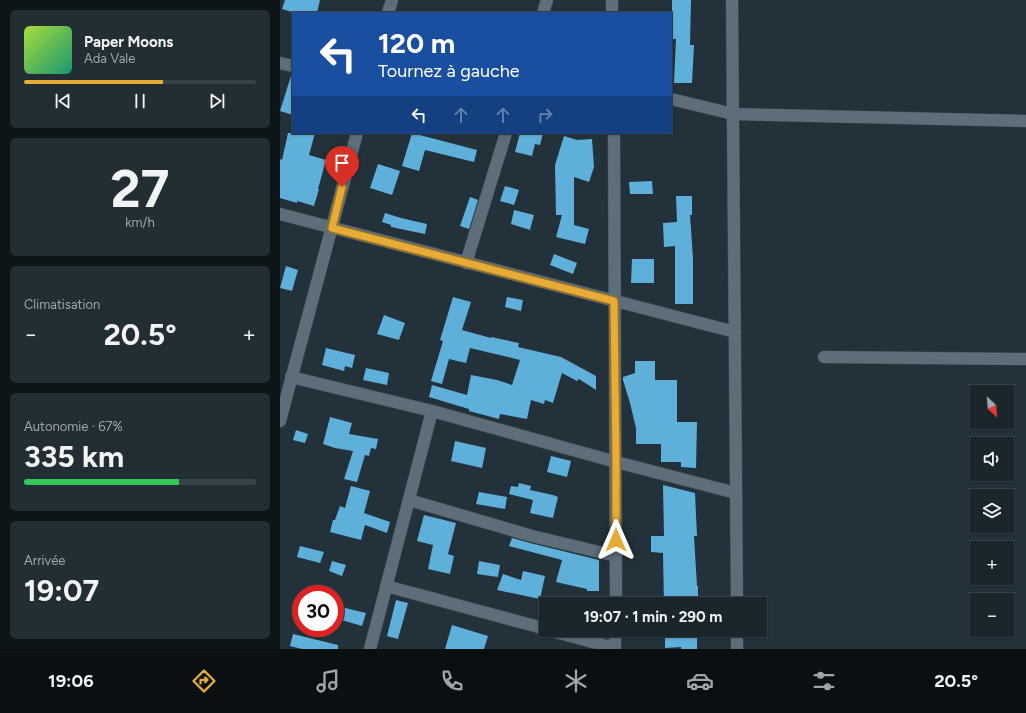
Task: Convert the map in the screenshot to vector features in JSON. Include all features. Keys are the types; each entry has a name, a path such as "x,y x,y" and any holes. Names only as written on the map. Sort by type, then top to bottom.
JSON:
{"street":[{"path":"388,12 392,0"},
{"path":"543,12 547,0"},
{"path":"612,0 612,12"},
{"path":"732,0 736,597"},
{"path":"280,63 292,66"},
{"path":"672,99 733,114 1026,121"},
{"path":"280,420 357,134"},
{"path":"466,263 506,134"},
{"path":"614,134 616,597"},
{"path":"280,214 734,332"},
{"path":"824,358 1026,359"},
{"path":"291,377 432,412 736,493"},
{"path":"370,649 432,412"},
{"path":"409,500 532,536 616,556"},
{"path":"386,586 539,628"},
{"path":"572,637 615,649 616,637"},
{"path":"737,637 737,649"}],"building":[{"path":"285,0 320,0 317,12 292,12 282,9"},
{"path":"672,0 691,0 690,45 694,45 692,83 674,83 676,39 672,39"},
{"path":"291,76 292,115 280,111"},
{"path":"288,133 315,134 309,155 326,160 314,206 280,198 280,159 282,160"},
{"path":"412,134 477,150 474,162 425,150 419,171 402,166"},
{"path":"520,134 543,134 540,145 535,144 532,156 515,152"},
{"path":"564,136 577,140 592,139 594,167 589,182 574,177 574,225 589,229 585,244 556,237 562,215 556,215 555,165"},
{"path":"378,164 400,171 392,195 370,188"},
{"path":"652,181 653,194 630,194 629,182"},
{"path":"505,186 519,190 514,205 500,201"},
{"path":"676,196 692,196 692,215 690,215 693,258 693,304 675,304 675,246 664,247 663,223 677,222"},
{"path":"470,197 478,200 469,229 460,226"},
{"path":"514,210 534,215 530,230 511,224"},
{"path":"385,213 427,224 425,234 391,227 391,225 382,222"},
{"path":"554,254 577,263 573,274 550,265"},
{"path":"632,259 654,259 654,283 631,283"},
{"path":"286,266 298,270 292,291 280,288"},
{"path":"453,297 471,302 462,330 491,338 519,343 518,347 561,357 596,376 596,390 579,379 577,381 562,373 553,403 545,400 544,404 531,400 527,419 500,414 499,419 469,411 469,409 429,397 432,385 467,395 471,375 497,380 512,385 520,360 470,348 466,363 449,359 442,384 431,381 443,341 440,340"},
{"path":"507,297 523,300 521,311 505,307"},
{"path":"384,315 405,323 399,340 377,334"},
{"path":"326,348 355,355 352,368 345,366 344,371 322,365"},
{"path":"635,361 655,361 655,380 677,380 677,422 697,422 696,468 681,467 681,462 661,462 661,444 636,444 636,428 623,380 623,377 635,373"},
{"path":"366,368 389,373 387,385 363,380"},
{"path":"330,417 352,423 349,434 378,439 376,449 371,448 369,456 365,455 357,482 344,479 353,451 323,444"},
{"path":"296,430 308,434 305,443 293,440"},
{"path":"455,441 486,448 482,468 451,461"},
{"path":"551,456 571,461 567,477 547,472"},
{"path":"519,483 531,486 530,490 558,497 553,518 530,513 533,500 509,494 511,486 518,487"},
{"path":"663,485 695,493 697,536 694,536 698,597 664,597 663,553 651,552 651,536 664,536"},
{"path":"351,486 370,491 364,513 390,522 387,533 365,525 361,540 330,532 333,520 335,520 340,506 345,508"},
{"path":"479,492 507,497 505,509 476,504"},
{"path":"424,515 456,523 448,554 454,556 450,574 428,569 433,545 417,541"},
{"path":"512,538 599,560 599,591 587,591 587,589 556,582 562,560 509,546"},
{"path":"300,546 324,552 320,563 297,557"},
{"path":"332,561 346,565 342,576 329,571"},
{"path":"479,561 500,565 498,577 477,574"},
{"path":"523,571 545,576 539,599 497,590 503,574 521,580"},
{"path":"396,600 408,603 398,639 387,636"},
{"path":"344,608 366,613 362,626 344,621"},
{"path":"452,625 488,636 484,649 445,649"},
{"path":"292,637 305,637 338,645 338,649 302,649 290,646"},
{"path":"665,637 697,637 697,649 681,649 681,647 665,648"}],"route":[{"path":"342,187 332,228 614,301 616,540"}]}
